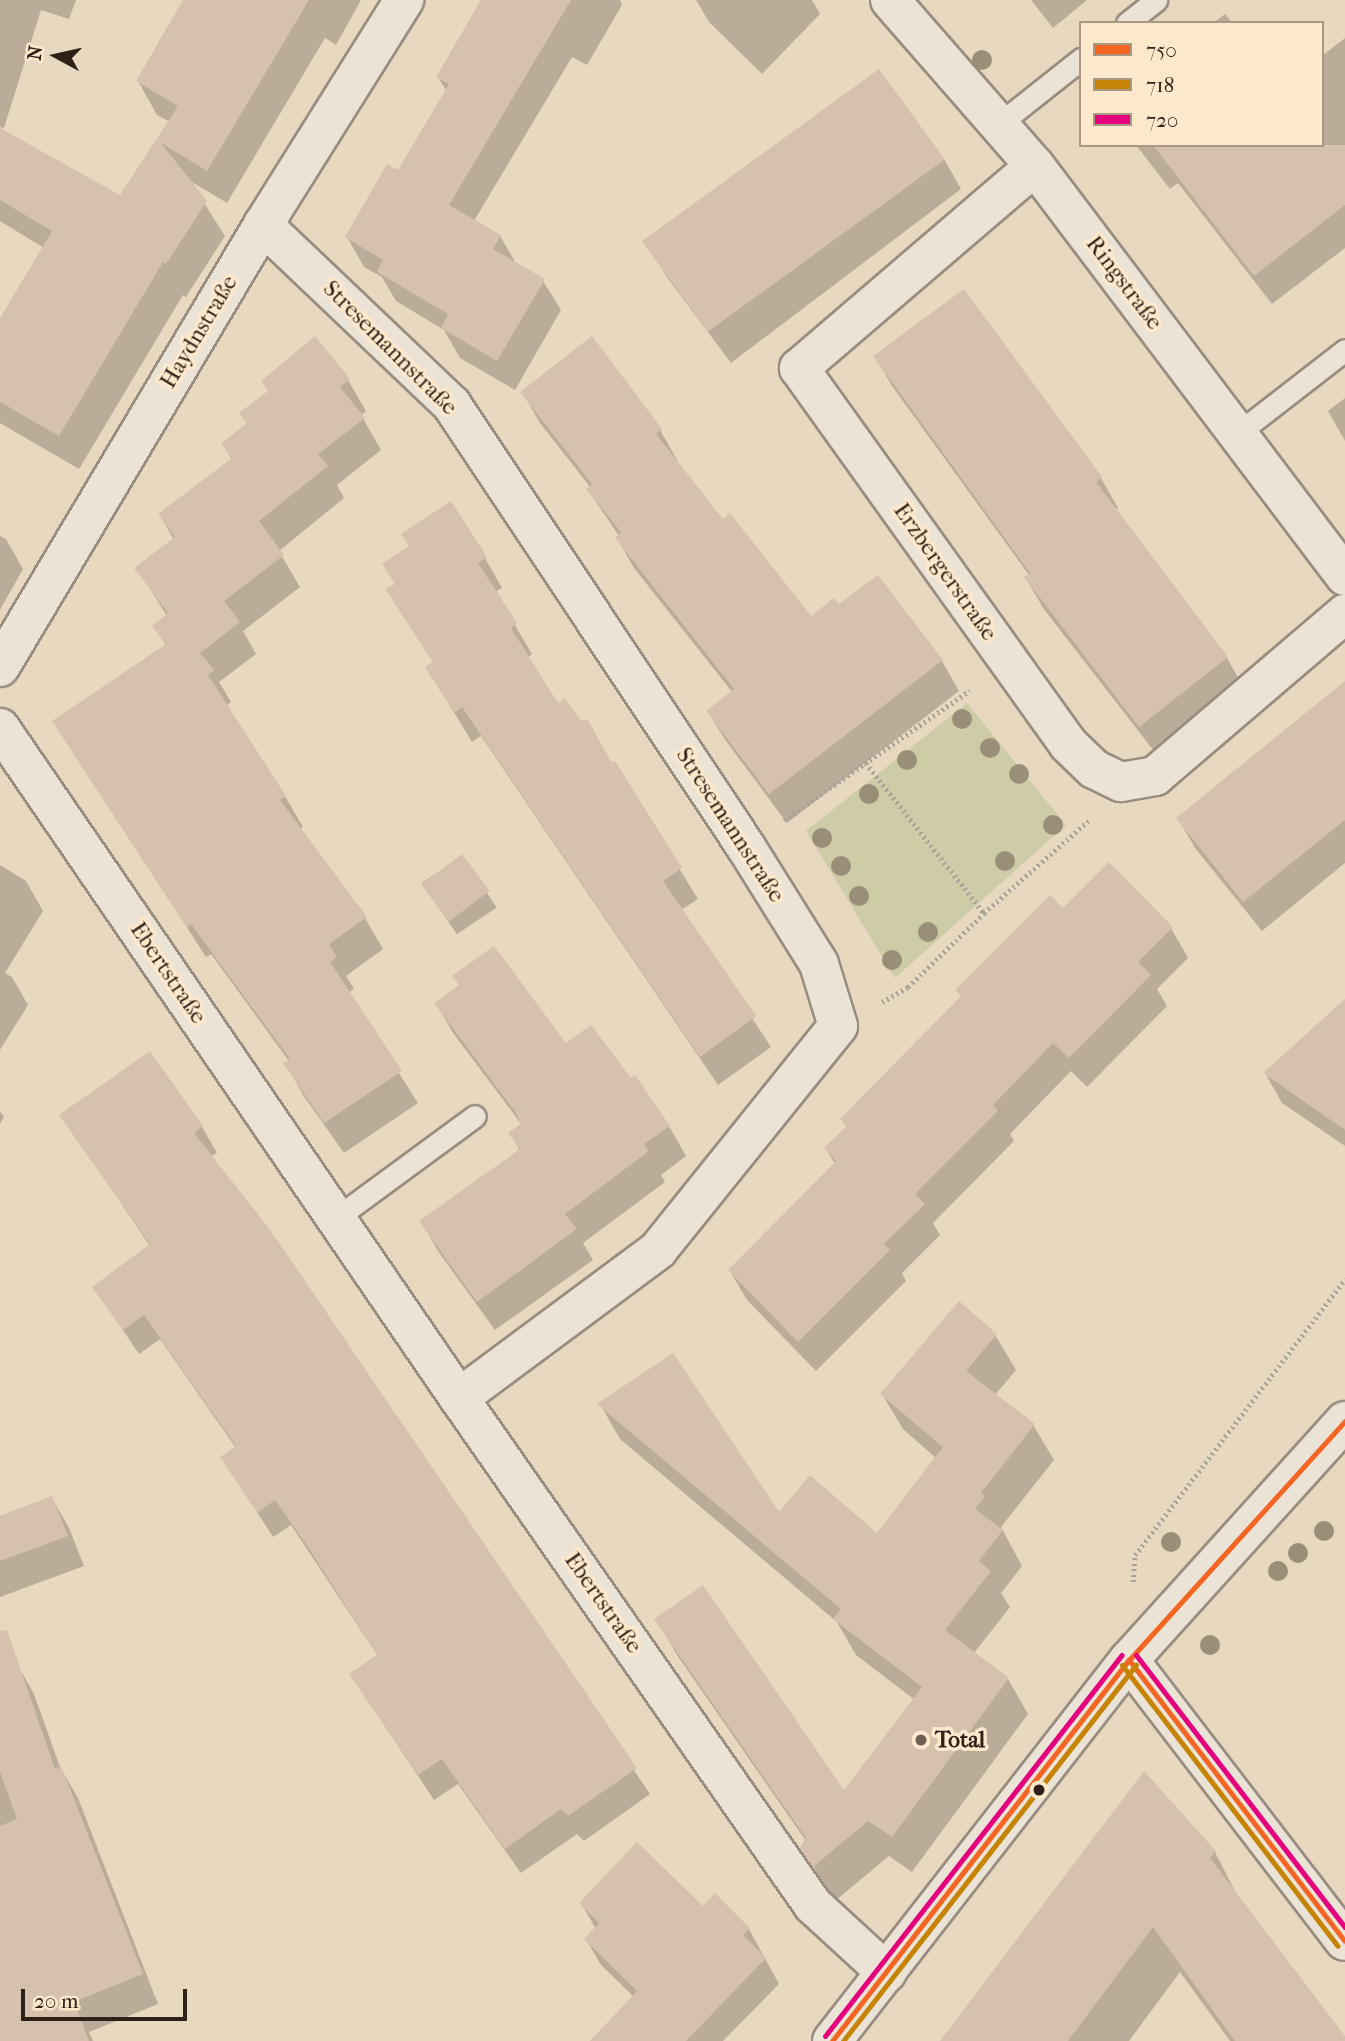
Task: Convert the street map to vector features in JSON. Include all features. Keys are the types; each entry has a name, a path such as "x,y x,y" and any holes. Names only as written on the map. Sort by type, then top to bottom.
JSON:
{"street":[{"name":"Haydnstraße","path":"0,667 263,225 404,0"},
{"name":"Ringstraße","path":"890,0 1035,166 1345,576"},
{"name":"Erzbergerstraße","path":"1035,166 799,368 1068,744 1094,769 1121,782"},
{"name":"Stresemannstraße","path":"263,225 452,405 746,847 819,964 838,1026"},
{"path":"1121,782 1155,776 1345,614"},
{"name":"Ebertstraße","path":"0,728 459,1398 813,1905 887,1973"},
{"path":"459,1398 658,1250 838,1026"},
{"path":"832,2041 1129,1660 1345,1421"},
{"path":"1129,1660 1345,1941"}],"lane":[{"path":"1130,21 1156,0"},
{"path":"999,124 1079,62"},
{"path":"1238,433 1345,350"},
{"path":"336,1218 475,1116"}],"path":[{"path":"746,847 1009,663"},
{"path":"866,763 984,913"},
{"path":"838,1026 908,987 984,913 1083,826 1121,782"},
{"path":"1129,1660 1135,1555 1345,1279"}],"shaded area":[{"path":"967,703 1066,825 895,978 806,831"}],"building":[{"path":"183,0 309,0 207,171 161,143 207,201 166,264 163,262 59,436 0,402 0,318 52,231 0,200 0,128 120,195 178,106 136,81"},
{"path":"481,0 571,0 449,205 501,235 493,249 545,279 497,361 441,328 448,314 377,272 383,260 345,237 387,164 398,170 449,84 436,77"},
{"path":"879,69 945,160 708,332 642,241"},
{"path":"1345,145 1345,205 1254,276 1155,147"},
{"path":"964,289 1102,477 1096,482 1228,657 1139,727 1024,577 1030,573 873,356"},
{"path":"315,336 350,379 340,387 365,418 318,454 328,466 259,521 284,555 224,601 240,622 200,653 214,670 208,675 286,796 280,800 367,917 329,944 337,957 330,962 402,1071 324,1123 283,1063 290,1059 191,924 187,928 52,721 166,644 152,626 168,613 134,568 175,537 158,514 232,458 221,444 247,423 239,413 268,391 261,381"},
{"path":"592,336 662,429 656,434 723,519 730,513 811,616 834,598 839,604 878,575 943,660 769,794 706,711 734,689 615,538 621,532 586,489 592,484 520,392"},
{"path":"451,501 487,557 478,563 517,623 511,628 558,703 565,698 580,720 588,720 611,762 615,761 682,868 663,881 756,1016 700,1057 462,707 454,713 425,667 433,662 385,589 395,584 382,564 409,546 401,534"},
{"path":"1345,681 1345,820 1243,902 1176,818"},
{"path":"462,854 490,891 449,921 421,885"},
{"path":"1109,862 1173,927 1138,962 1151,975 1069,1058 1053,1043 993,1105 998,1111 915,1194 925,1204 884,1244 890,1250 798,1342 728,1270 836,1161 824,1148 847,1126 840,1119 961,996 955,990 1050,895 1063,908"},
{"path":"494,946 566,1043 591,1025 631,1078 635,1075 670,1126 644,1144 649,1151 565,1214 577,1229 477,1302 419,1221 520,1149 508,1133 521,1124 516,1113 434,1003 459,985 452,976"},
{"path":"1345,999 1345,1130 1263,1073"},
{"path":"150,1051 203,1126 194,1133 271,1231 637,1768 568,1816 561,1809 505,1849 442,1759 418,1775 349,1674 377,1655 308,1547 275,1500 257,1513 220,1457 236,1446 144,1315 123,1330 92,1287 150,1244 59,1115"},
{"path":"959,1301 997,1334 966,1371 1035,1424 981,1493 985,1496 975,1509 1003,1530 979,1561 991,1571 945,1630 1009,1678 892,1837 868,1821 813,1867 800,1848 806,1838 654,1619 703,1585 844,1790 922,1687 833,1619 841,1609 597,1404 673,1353 779,1512 810,1475 877,1533 943,1447 880,1394"},
{"path":"52,1496 68,1536 0,1561 0,1516"},
{"path":"7,1630 55,1769 61,1766 143,1974 74,2002 89,2041 0,2041 0,1826 17,1819 0,1772 0,1631"},
{"path":"1144,1771 1216,1851 1210,1858 1345,2036 1345,2041 1235,2041 1153,1927 1068,2041 940,2041"},
{"path":"637,1842 703,1906 715,1893 750,1928 743,1935 766,1958 686,2041 590,2041 637,1991 584,1939 599,1923 579,1903"}],"transit line":[{"name":"750","path":"832,2041 1129,1660 1345,1421"},
{"name":"720","path":"825,2036 1122,1655"},
{"name":"720","path":"1136,1655 1345,1927"},
{"name":"750","path":"1129,1660 1345,1941"},
{"name":"718","path":"1122,1665 1338,1946"},
{"name":"718","path":"843,2041 1136,1665"}],"place":[{"name":"Total","path":"921,1740"}]}
